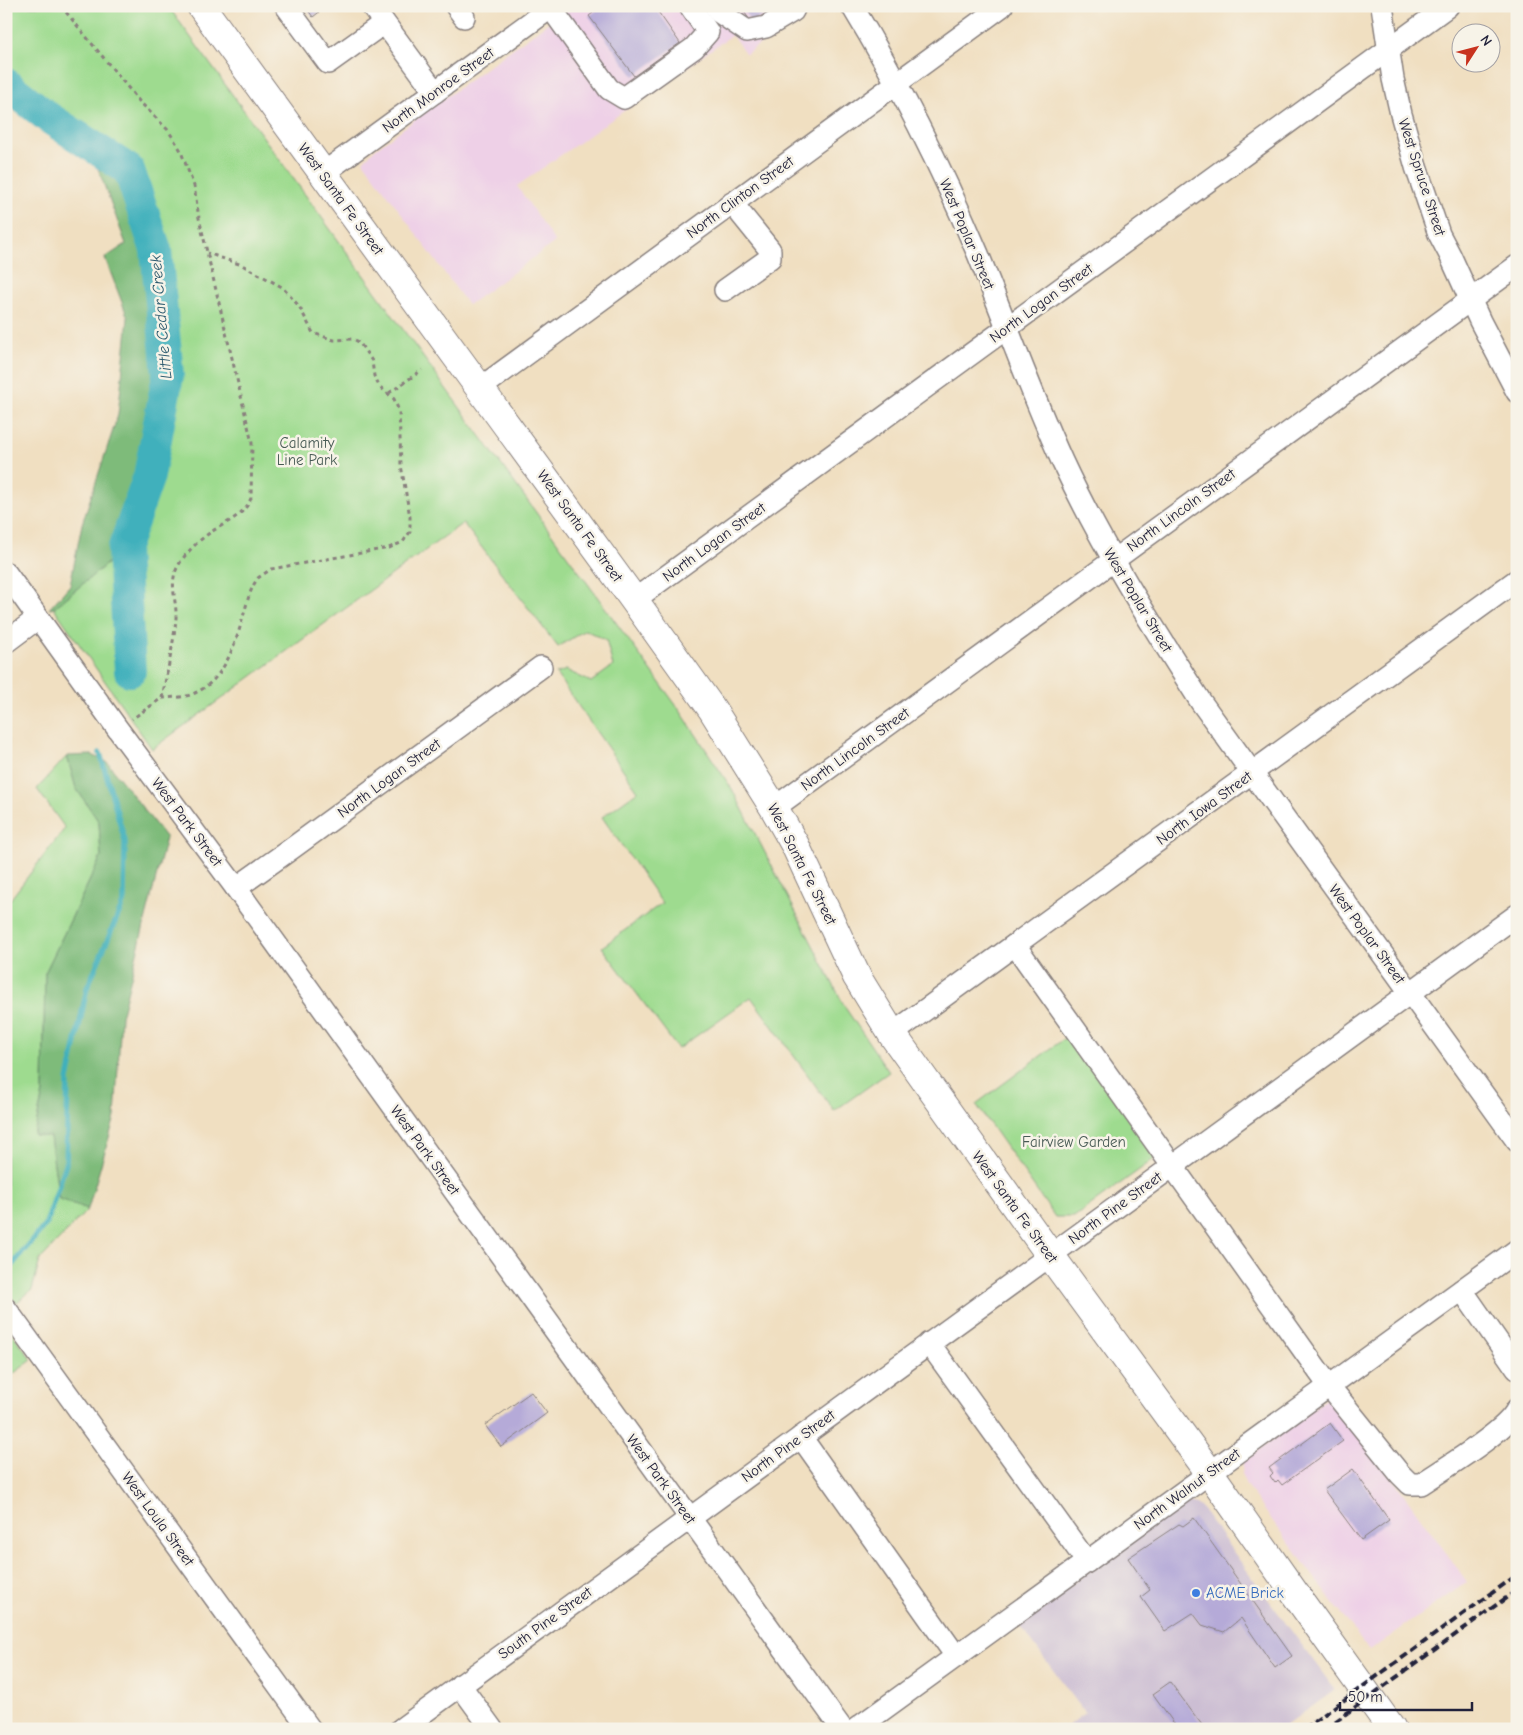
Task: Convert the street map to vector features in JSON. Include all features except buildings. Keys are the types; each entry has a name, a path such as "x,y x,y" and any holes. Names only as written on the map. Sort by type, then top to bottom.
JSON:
{"main road":[{"name":"West Santa Fe Street","path":"201,6 712,709 795,845 857,977 892,1034 1050,1255 1210,1473 1392,1729"}],"street":[{"path":"286,6 328,64 378,14 435,92"},
{"path":"552,7 609,89 624,98 694,48 708,32 690,6"},
{"path":"715,6 719,12 747,30 766,27 793,11 795,6"},
{"name":"West Poplar Street","path":"852,6 896,83 954,200 1062,460 1113,560 1201,702 1517,1141"},
{"name":"North Clinton Street","path":"479,389 1002,6"},
{"name":"West Spruce Street","path":"1382,6 1401,114 1416,167 1439,234 1480,321 1517,392"},
{"name":"North Logan Street","path":"634,600 1448,6"},
{"name":"North Monroe Street","path":"322,174 552,7"},
{"path":"725,290 770,258 770,250 732,203"},
{"name":"North Lincoln Street","path":"774,808 1517,266"},
{"name":"West Park Street","path":"6,573 117,728 236,888 842,1729"},
{"name":"North Iowa Street","path":"892,1034 1517,580"},
{"path":"6,642 38,618"},
{"name":"North Logan Street","path":"236,888 541,667"},
{"name":"North Pine Street","path":"690,1518 1517,915"},
{"path":"1014,945 1329,1386 1410,1484 1421,1484 1495,1433 1517,1409"},
{"name":"North Walnut Street","path":"856,1729 1517,1250"},
{"path":"1462,1290 1517,1369"},
{"name":"West Loula Street","path":"6,1309 310,1729"},
{"path":"929,1343 1087,1562"},
{"path":"801,1436 956,1656"},
{"name":"South Pine Street","path":"401,1729 690,1518"},
{"path":"460,1685 492,1729"}],"path":[{"path":"61,6 139,101 168,130 180,149 194,186 207,254 252,443 251,498 249,505 242,512 208,534 192,548 176,569 173,586 176,617 162,698"},
{"path":"130,720 162,698 189,695 216,677 228,659 238,635 252,589 259,577 271,569 389,548 403,542 410,532 410,517 401,465 399,411 394,399 379,386 374,376 372,360 359,342 353,339 334,340 313,333 299,306 282,287 242,266 207,254"},
{"path":"389,393 422,370"}],"shaded area":[{"path":"571,6 813,6 746,54 732,35 517,186 555,242 468,305 363,161 375,149"},
{"path":"1332,1394 1467,1582 1369,1651 1246,1485 1242,1475 1243,1462"},
{"path":"1191,1503 1201,1508 1335,1690 1281,1729 1064,1729 1085,1713 1018,1623 1178,1507"}],"green space":[{"name":"Calamity Line Park","path":"6,6 168,6 681,712 732,789 846,1009 889,1072 834,1111 751,997 678,1049 602,947 662,903 602,817 638,791 556,674 566,670 591,682 613,666 606,640 585,630 558,647 463,523 152,749 54,608 123,550 149,476 129,170 49,118 6,84"},
{"path":"89,144 129,170 156,250 168,375 149,476 123,550 54,608 49,609 70,585 82,524 118,415 128,318 105,258 126,244"},
{"path":"92,755 107,762 166,838 121,1017 115,1117 88,1209 59,1199 50,1137 34,1135 43,1093 45,973 101,857 99,822 76,788 67,756"},
{"path":"67,756 76,788 99,822 101,857 45,973 43,1093 34,1134 50,1136 59,1199 88,1209 40,1260 32,1290 16,1303 6,1290 6,905 65,828 37,789"},
{"name":"Fairview Garden","path":"1069,1035 1157,1157 1074,1217 1055,1217 976,1104"},
{"path":"6,1325 32,1360 6,1379"}],"waterway":[{"name":"Little Cedar Creek","path":"6,84 49,118 129,170 156,250 168,375 149,476 123,550 130,671"},
{"name":"Little Cedar Creek","path":"8,1270 46,1224 66,1164 68,1080 87,988 124,901 125,841 100,753"}],"railway":[{"path":"1304,1729 1517,1575"},
{"path":"1325,1729 1517,1590"}],"place":[{"name":"ACME Brick","path":"1196,1593"}]}
